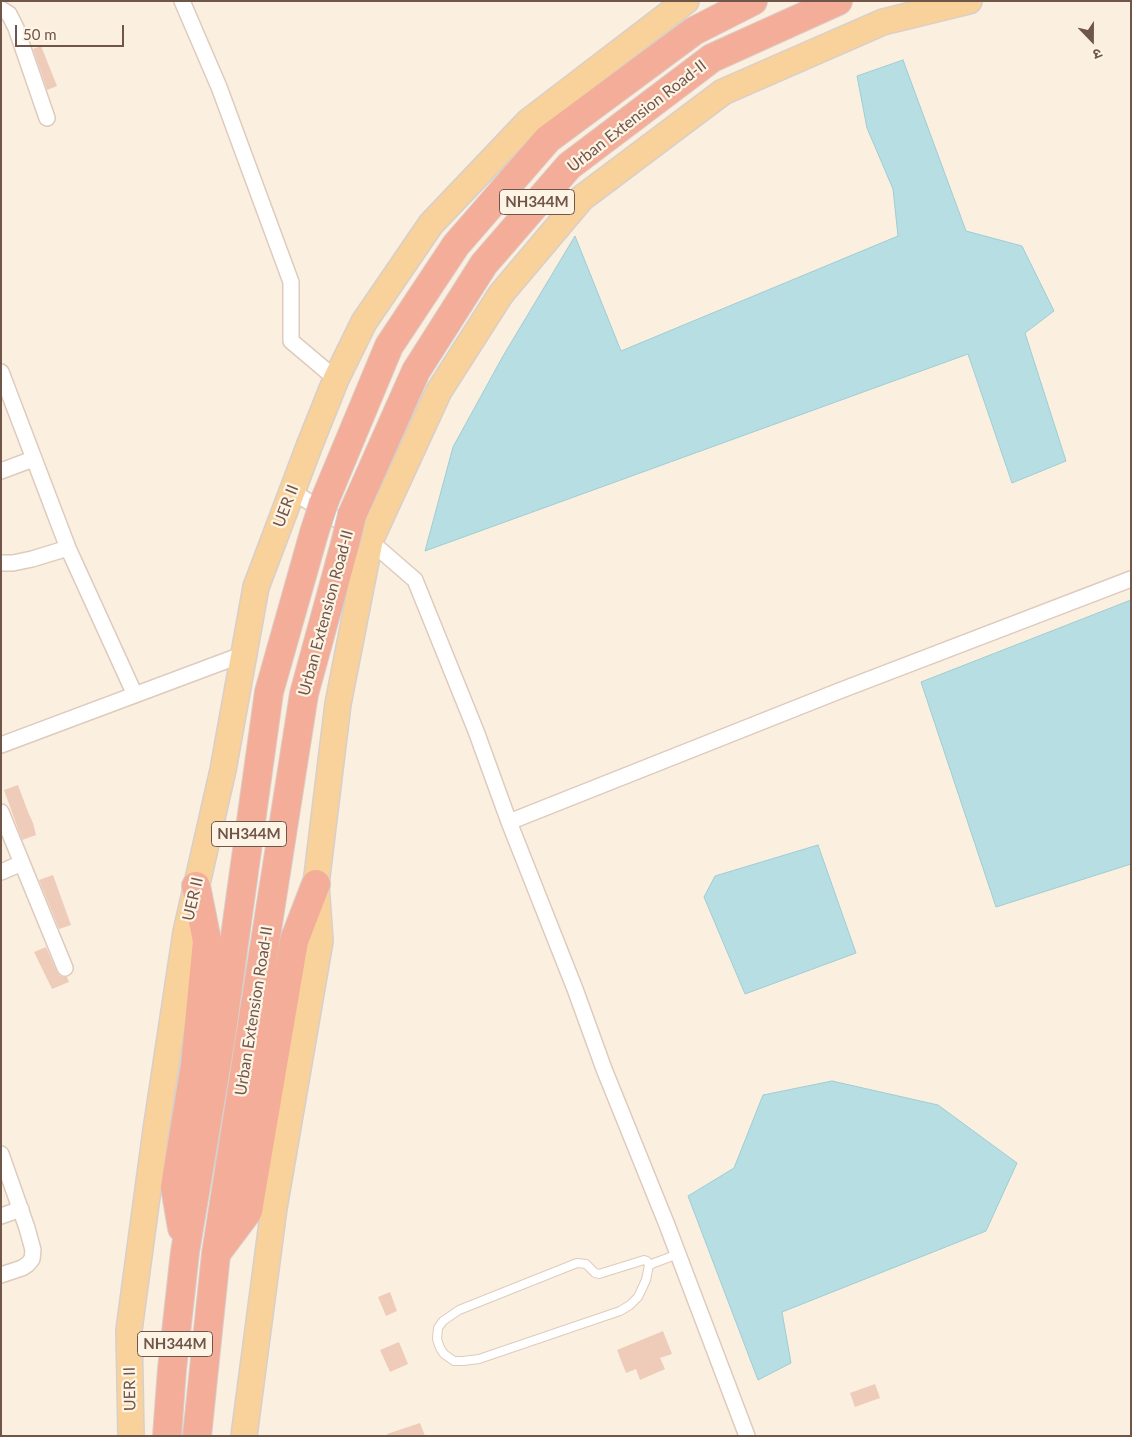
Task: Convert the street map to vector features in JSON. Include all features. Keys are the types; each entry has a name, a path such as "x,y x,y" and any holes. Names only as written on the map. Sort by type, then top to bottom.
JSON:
{"highway":[{"name":"Urban Extension Road-II","path":"167,1436 172,1369 185,1252 222,1037 269,692 320,515 389,346 456,245 548,139 694,31 752,1"},
{"name":"Urban Extension Road-II","path":"197,1436 216,1254 304,694 354,532 416,371 484,264 569,166 712,58 838,1"},
{"path":"216,1254 248,1211 294,942 316,884"},
{"path":"185,1252 175,1187 195,1065 207,942 196,886"}],"main road":[{"name":"UER II","path":"131,1436 129,1330 186,932 223,770 256,587 292,491 336,379 364,322 431,224 529,121 686,1"},
{"path":"244,1436 274,1208 320,941 316,884 338,704 354,532 500,294 582,198 723,92 883,22 969,1"}],"street":[{"path":"182,1 219,87 291,282 291,341 336,379"},
{"path":"1,9 9,14 16,28 47,118"},
{"path":"1,372 68,548 135,695"},
{"path":"1,471 34,459"},
{"path":"292,491 320,515 354,532 415,580 476,732 604,1069 678,1254 747,1436"},
{"path":"1,563 13,563 32,559 68,548"},
{"path":"509,822 839,691 1131,580"},
{"path":"1,744 244,654"},
{"path":"1,812 65,968"},
{"path":"1,872 22,863"},
{"path":"1,1155 21,1209 33,1250 32,1259 28,1264 1,1275"},
{"path":"1,1216 21,1209"}],"lane":[{"path":"649,1265 678,1254"},
{"path":"644,1260 649,1265 646,1280 638,1297 620,1311 479,1359 454,1361 444,1354 440,1348 437,1338 438,1328 443,1321 459,1310 577,1263 586,1264 595,1273 599,1274 644,1260"}],"water":[{"path":"903,60 966,231 1022,246 1054,311 1025,333 1066,461 1012,483 968,354 425,551 453,447 503,356 575,236 621,351 898,236 893,189 867,128 857,76"},
{"path":"1131,600 1131,864 996,907 921,682"},
{"path":"818,845 856,953 745,994 704,897 715,876"},
{"path":"832,1081 938,1105 1017,1163 986,1231 782,1312 791,1363 758,1380 688,1196 734,1168 763,1095"}],"building":[{"path":"41,46 57,86 47,90 33,49"},
{"path":"18,785 36,835 22,840 4,790"},
{"path":"53,875 71,925 59,929 39,880"},
{"path":"46,947 57,972 60,976 67,977 69,982 52,989 34,952"},
{"path":"390,1292 397,1311 386,1316 378,1297"},
{"path":"663,1331 672,1354 660,1358 665,1369 640,1380 636,1369 626,1373 617,1350"},
{"path":"399,1342 408,1364 390,1372 380,1350"},
{"path":"875,1384 880,1398 855,1407 850,1393"},
{"path":"420,1423 425,1436 388,1436 387,1434"}]}
